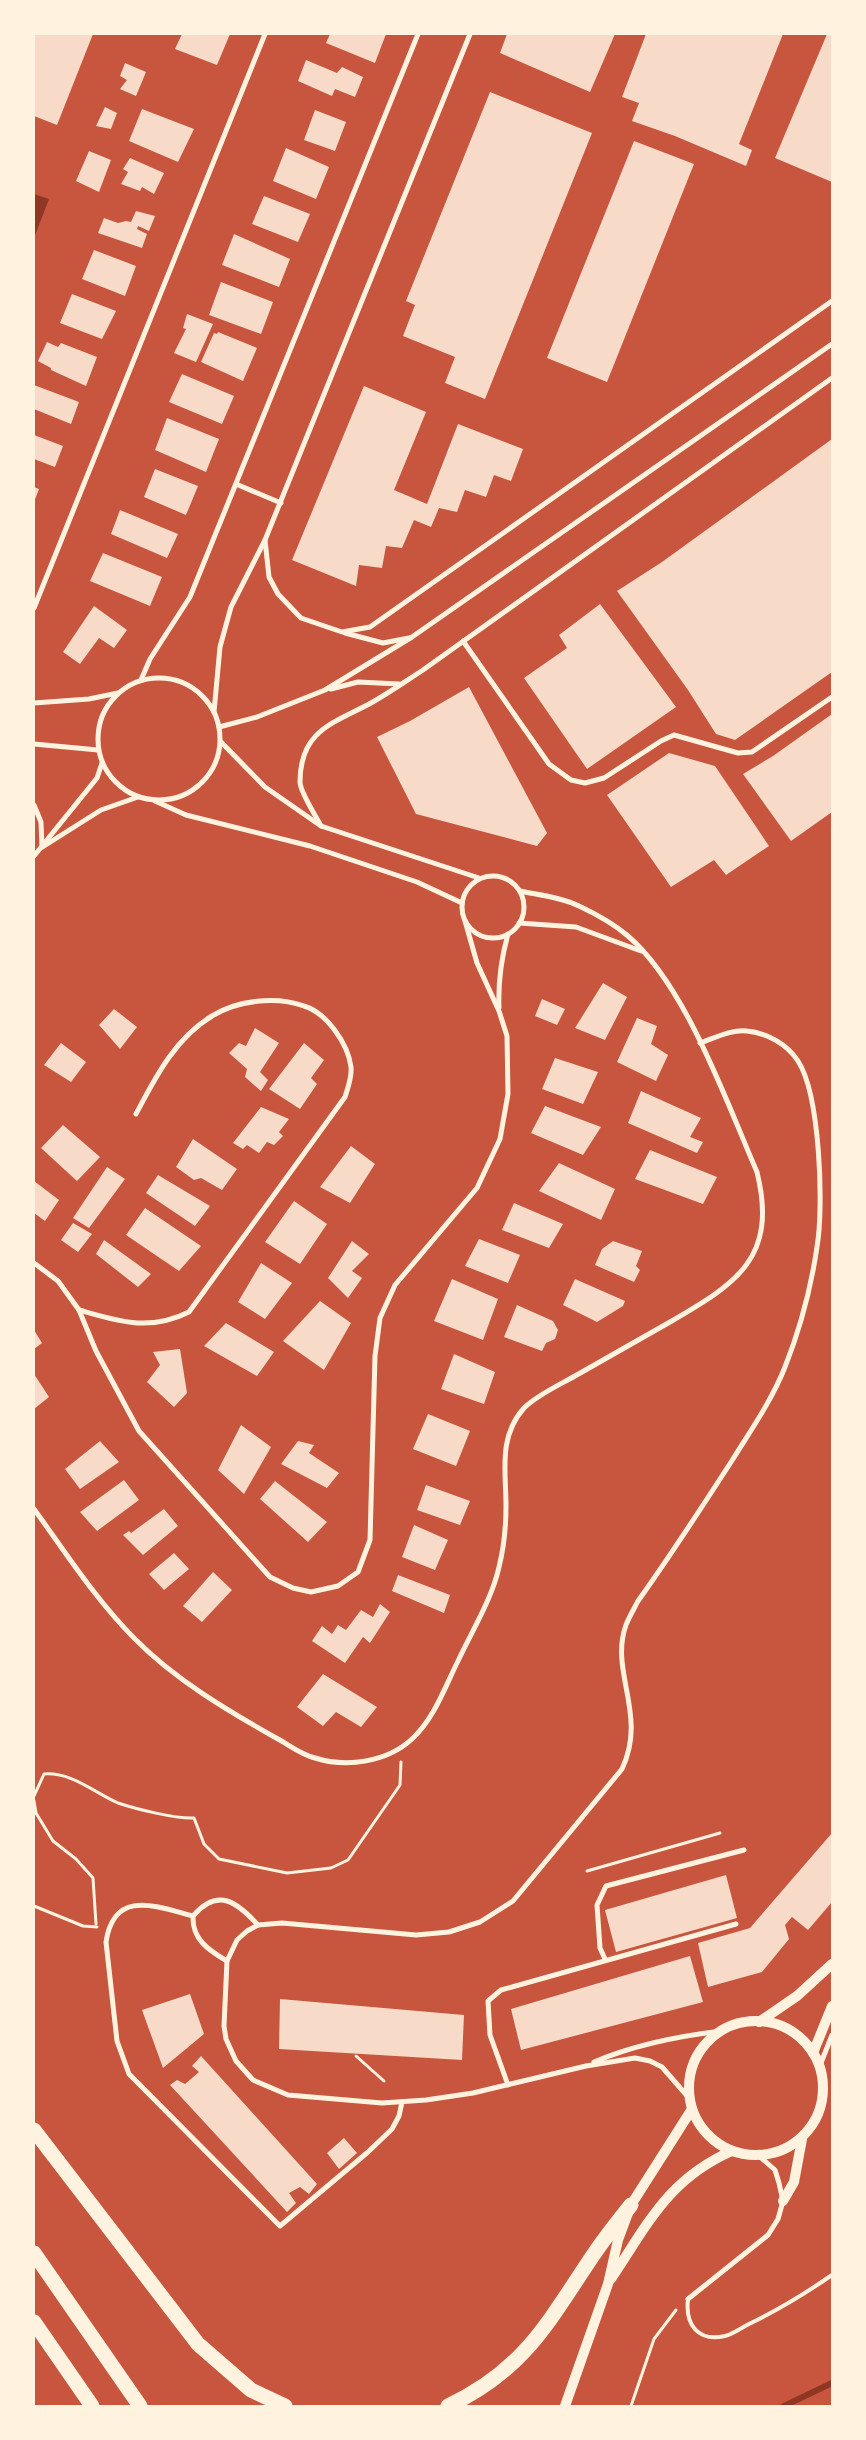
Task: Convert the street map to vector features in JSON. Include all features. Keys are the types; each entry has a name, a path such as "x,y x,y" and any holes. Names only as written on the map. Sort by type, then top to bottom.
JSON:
{"highway":[{"path":"34,2130 198,2344 251,2390 285,2406"},
{"path":"448,2406 474,2394 498,2377 528,2348 548,2325 596,2251 631,2205"},
{"path":"34,2253 140,2406"},
{"path":"34,2322 92,2406"}],"main road":[{"path":"759,2022 797,1996 832,1964"},
{"path":"813,2054 832,2006"},
{"path":"783,2201 794,2182 802,2139 817,2115 822,2099 819,2068 813,2054 790,2031 759,2022 740,2024 722,2031 702,2048 691,2072 689,2098 692,2109 704,2130 722,2146 732,2151 758,2155 784,2149 802,2139"},
{"path":"565,2406 608,2284 618,2240 631,2205 692,2109"},
{"path":"608,2284 652,2216 673,2190 698,2168 732,2151"}],"street":[{"path":"34,608 265,34"},
{"path":"141,680 150,658 190,597 418,34"},
{"path":"214,712 220,647 231,607 266,540 470,34"},
{"path":"342,632 370,627 832,302"},
{"path":"325,690 412,637 832,344"},
{"path":"321,826 300,783 305,754 319,731 400,684 463,641 832,378"},
{"path":"236,484 280,503"},
{"path":"266,540 268,570 278,594 301,618 342,632 383,642 412,637"},
{"path":"463,641 549,764 571,780 585,783 604,778 661,741 674,735 738,753 752,752 832,697"},
{"path":"34,703 89,699 118,693 141,680 158,678 175,680 191,687 205,698 214,712 219,726 220,742 216,761 207,778 192,791 174,799 154,800 138,797 116,784 102,763 98,750 98,729 105,710 118,693"},
{"path":"219,726 257,717 325,690 358,682 400,684"},
{"path":"220,742 265,787 321,826 480,878 498,876 514,884 520,891 524,907 519,923 508,934 500,937 484,937 476,934 465,921"},
{"path":"34,744 98,750"},
{"path":"34,856 97,778 102,763"},
{"path":"42,847 101,810 138,797"},
{"path":"154,800 186,815 310,846 417,882 462,903"},
{"path":"34,805 41,822 42,847"},
{"path":"34,1263 58,1281 78,1310 96,1351 139,1431 270,1577 293,1588 311,1592 338,1586 358,1572 370,1540 375,1356 380,1318 395,1285 477,1188 500,1139 508,1094 507,1036 499,1011 477,963 462,903 471,884 480,878"},
{"path":"34,1509 106,1608 134,1639 168,1669 258,1728 313,1758 338,1762 376,1759 396,1750 413,1738 430,1718 483,1608 498,1570 505,1538 504,1455 511,1429 525,1408 553,1388 707,1300 735,1281 756,1247 764,1221 763,1194 757,1172 700,1043 670,987 628,936 577,904 520,891"},
{"path":"519,923 576,927 642,951"},
{"path":"499,1011 498,984 502,956 508,934"},
{"path":"78,1310 123,1322 169,1322 188,1312 345,1097 351,1080 351,1066 343,1044 327,1020 306,1006 260,1001 240,1004 212,1015 186,1036 159,1071 136,1114"},
{"path":"689,2098 662,2067 650,2061 635,2058 586,2066 450,2097 382,2103 288,2095 253,2080 236,2061 226,2039 224,2026 227,1961 237,1940 258,1925 282,1923 416,1935 449,1932 480,1922 512,1901 622,1768 629,1754 632,1738 630,1701 622,1660 625,1626 638,1601 766,1406 784,1368 798,1328 818,1245 820,1208 816,1136 807,1080 798,1061 785,1045 766,1035 746,1031 727,1034 700,1043"},
{"path":"605,1959 600,1948 597,1905 606,1886 744,1850"},
{"path":"227,1961 210,1951 197,1937 192,1924 193,1916 208,1902 226,1900 235,1903 258,1925"},
{"path":"193,1916 147,1904 134,1905 122,1910 113,1918 108,1927 106,1942 117,2041 129,2074 280,2226 368,2152 392,2129 399,2116 402,2102"},
{"path":"508,2085 490,2035 488,2000 501,1990 605,1959 736,1924"},
{"path":"586,2066 614,2054 685,2035 722,2031"},
{"path":"819,2068 832,2035"},
{"path":"688,2299 768,2235 778,2219 783,2201 775,2170 758,2155"}],"lane":[{"path":"688,2299 686,2312 691,2327 701,2336 713,2338 727,2336 770,2314 832,2275"}],"path":[{"path":"34,1796 44,1774 56,1773 80,1782 119,1803 182,1819 194,1818 204,1844 219,1859 287,1873 314,1871 331,1868 348,1860 386,1806 400,1784 403,1766 396,1750"},
{"path":"34,1800 36,1813 53,1841 76,1859 93,1878 96,1928 83,1926 34,1906"},
{"path":"587,1871 720,1833"},
{"path":"356,2056 384,2081"},
{"path":"631,2406 654,2339 668,2319 688,2299"}],"shaded area":[{"path":"34,194 49,199 34,238"}],"building":[{"path":"34,34 93,34 57,125 34,116"},
{"path":"182,34 230,34 217,65 175,49"},
{"path":"330,34 386,34 375,63 326,43"},
{"path":"507,34 615,34 590,92 500,53"},
{"path":"646,34 783,34 739,144 752,150 746,166 675,136 632,121 639,103 622,97"},
{"path":"827,34 832,34 832,182 775,158"},
{"path":"306,60 337,73 342,67 363,77 355,97 335,89 332,96 298,81"},
{"path":"125,63 146,72 136,96 120,89 127,80 120,76"},
{"path":"490,92 592,133 485,399 445,383 455,357 403,336 415,305 406,301"},
{"path":"105,107 117,113 111,129 96,126"},
{"path":"142,109 194,129 178,162 129,141"},
{"path":"315,110 346,122 335,151 304,140"},
{"path":"634,141 694,164 607,382 547,358"},
{"path":"286,148 329,167 316,199 273,181"},
{"path":"89,151 111,160 99,192 76,181"},
{"path":"130,158 164,173 154,194 142,187 140,191 121,184 128,172 123,169"},
{"path":"264,196 310,214 298,242 252,224"},
{"path":"136,211 155,216 149,231 138,226 137,229 147,234 142,248 98,233 104,218 118,223 131,222"},
{"path":"234,234 290,259 279,287 222,265"},
{"path":"94,250 136,266 125,296 82,279"},
{"path":"221,282 273,302 261,334 209,315"},
{"path":"72,294 116,311 102,339 60,323"},
{"path":"187,314 213,324 196,362 174,353 186,329 183,328"},
{"path":"218,332 257,348 243,381 201,362 214,333 217,334"},
{"path":"47,342 58,347 61,343 97,357 86,386 51,370 51,368 38,361"},
{"path":"182,374 234,396 222,424 169,402"},
{"path":"34,385 79,402 71,424 34,409"},
{"path":"364,386 426,412 394,490 427,504 458,424 523,449 511,481 494,475 486,497 465,490 457,512 439,508 431,527 414,520 402,548 386,546 382,568 359,565 356,586 292,560"},
{"path":"167,418 219,439 206,472 155,450"},
{"path":"34,435 63,446 55,467 34,459"},
{"path":"832,439 832,672 735,740 716,734 688,690 617,591 662,562"},
{"path":"155,469 198,486 186,515 144,497"},
{"path":"34,487 39,489 34,502"},
{"path":"120,510 178,534 167,558 111,534"},
{"path":"103,553 162,577 150,606 90,581"},
{"path":"600,604 676,707 587,769 524,678 567,648 559,635"},
{"path":"94,606 127,630 114,648 99,638 80,664 63,652"},
{"path":"469,687 547,833 537,846 416,814 377,737 410,721"},
{"path":"832,714 832,812 791,841 743,774 773,756"},
{"path":"669,753 715,766 769,846 726,875 714,860 671,887 607,795"},
{"path":"603,983 627,997 605,1040 575,1028"},
{"path":"542,999 565,1009 557,1025 535,1016"},
{"path":"114,1009 137,1027 120,1049 99,1025"},
{"path":"637,1018 657,1026 651,1044 668,1055 656,1081 617,1062"},
{"path":"255,1028 279,1043 260,1072 268,1080 261,1091 245,1077 247,1069 229,1053 239,1043 246,1046"},
{"path":"61,1043 86,1062 71,1082 44,1065"},
{"path":"304,1043 324,1060 311,1078 317,1084 300,1109 269,1089"},
{"path":"555,1058 598,1072 583,1104 542,1089"},
{"path":"641,1091 701,1118 690,1137 703,1142 697,1153 628,1123"},
{"path":"545,1106 601,1127 583,1155 531,1133"},
{"path":"261,1107 289,1119 279,1132 283,1136 274,1145 267,1142 259,1153 247,1145 243,1149 233,1143"},
{"path":"63,1125 100,1157 77,1181 41,1148"},
{"path":"193,1139 237,1169 222,1190 201,1178 194,1180 176,1167"},
{"path":"351,1146 375,1164 350,1203 320,1187"},
{"path":"650,1150 717,1177 703,1204 635,1179"},
{"path":"559,1163 615,1189 601,1220 539,1191"},
{"path":"107,1167 125,1179 89,1228 73,1218"},
{"path":"158,1175 210,1206 195,1226 146,1193"},
{"path":"34,1181 59,1200 45,1221 34,1213"},
{"path":"294,1201 327,1224 300,1264 265,1242"},
{"path":"514,1203 563,1224 549,1248 502,1230"},
{"path":"145,1208 201,1246 179,1271 126,1235"},
{"path":"73,1223 92,1234 78,1252 61,1240"},
{"path":"479,1239 520,1255 508,1283 465,1266"},
{"path":"104,1240 151,1274 138,1287 96,1254"},
{"path":"352,1241 369,1254 352,1271 362,1278 348,1298 328,1278"},
{"path":"613,1241 642,1251 636,1266 640,1270 634,1282 595,1265 602,1249"},
{"path":"261,1263 292,1283 265,1319 238,1302"},
{"path":"452,1279 498,1299 483,1340 434,1321"},
{"path":"575,1279 625,1301 623,1306 597,1322 563,1305"},
{"path":"320,1301 351,1323 324,1370 283,1341"},
{"path":"517,1305 553,1321 558,1330 555,1339 546,1343 542,1351 504,1337"},
{"path":"226,1323 274,1352 257,1376 204,1346"},
{"path":"34,1330 42,1343 34,1349"},
{"path":"180,1349 187,1393 174,1407 147,1382 160,1365 153,1352"},
{"path":"454,1354 495,1372 484,1404 441,1389"},
{"path":"34,1374 49,1397 34,1409"},
{"path":"428,1414 470,1431 456,1466 413,1449"},
{"path":"241,1425 271,1447 244,1494 218,1470"},
{"path":"100,1441 119,1462 80,1489 65,1469"},
{"path":"298,1441 314,1445 309,1453 339,1473 327,1488 281,1464"},
{"path":"124,1480 139,1500 97,1531 80,1512"},
{"path":"275,1481 327,1522 308,1542 260,1499"},
{"path":"426,1485 470,1501 460,1525 417,1510"},
{"path":"164,1509 178,1526 143,1555 123,1535 129,1531 131,1533"},
{"path":"414,1525 448,1540 435,1570 402,1557"},
{"path":"174,1553 189,1569 164,1590 149,1574"},
{"path":"213,1572 232,1590 202,1622 183,1606"},
{"path":"398,1575 450,1595 444,1613 392,1591"},
{"path":"380,1604 390,1612 370,1643 363,1637 345,1663 312,1641 322,1626 332,1634 338,1625 346,1630 361,1610 373,1617"},
{"path":"323,1674 377,1707 361,1727 336,1712 323,1726 297,1707"},
{"path":"832,1833 832,1902 808,1930 792,1917 785,1925 789,1939 762,1972 708,1987 698,1943 750,1928"},
{"path":"726,1875 737,1918 616,1952 605,1910"},
{"path":"690,1956 703,2002 521,2050 511,2009"},
{"path":"190,1994 204,2034 163,2068 142,2010"},
{"path":"280,1999 464,2015 462,2060 279,2049"},
{"path":"201,2056 317,2184 309,2194 300,2187 289,2193 296,2203 287,2212 170,2085 177,2080 185,2084 199,2072 192,2066"},
{"path":"344,2138 357,2153 339,2169 327,2153"}],"waterway":[{"path":"784,2406 832,2383"}]}
